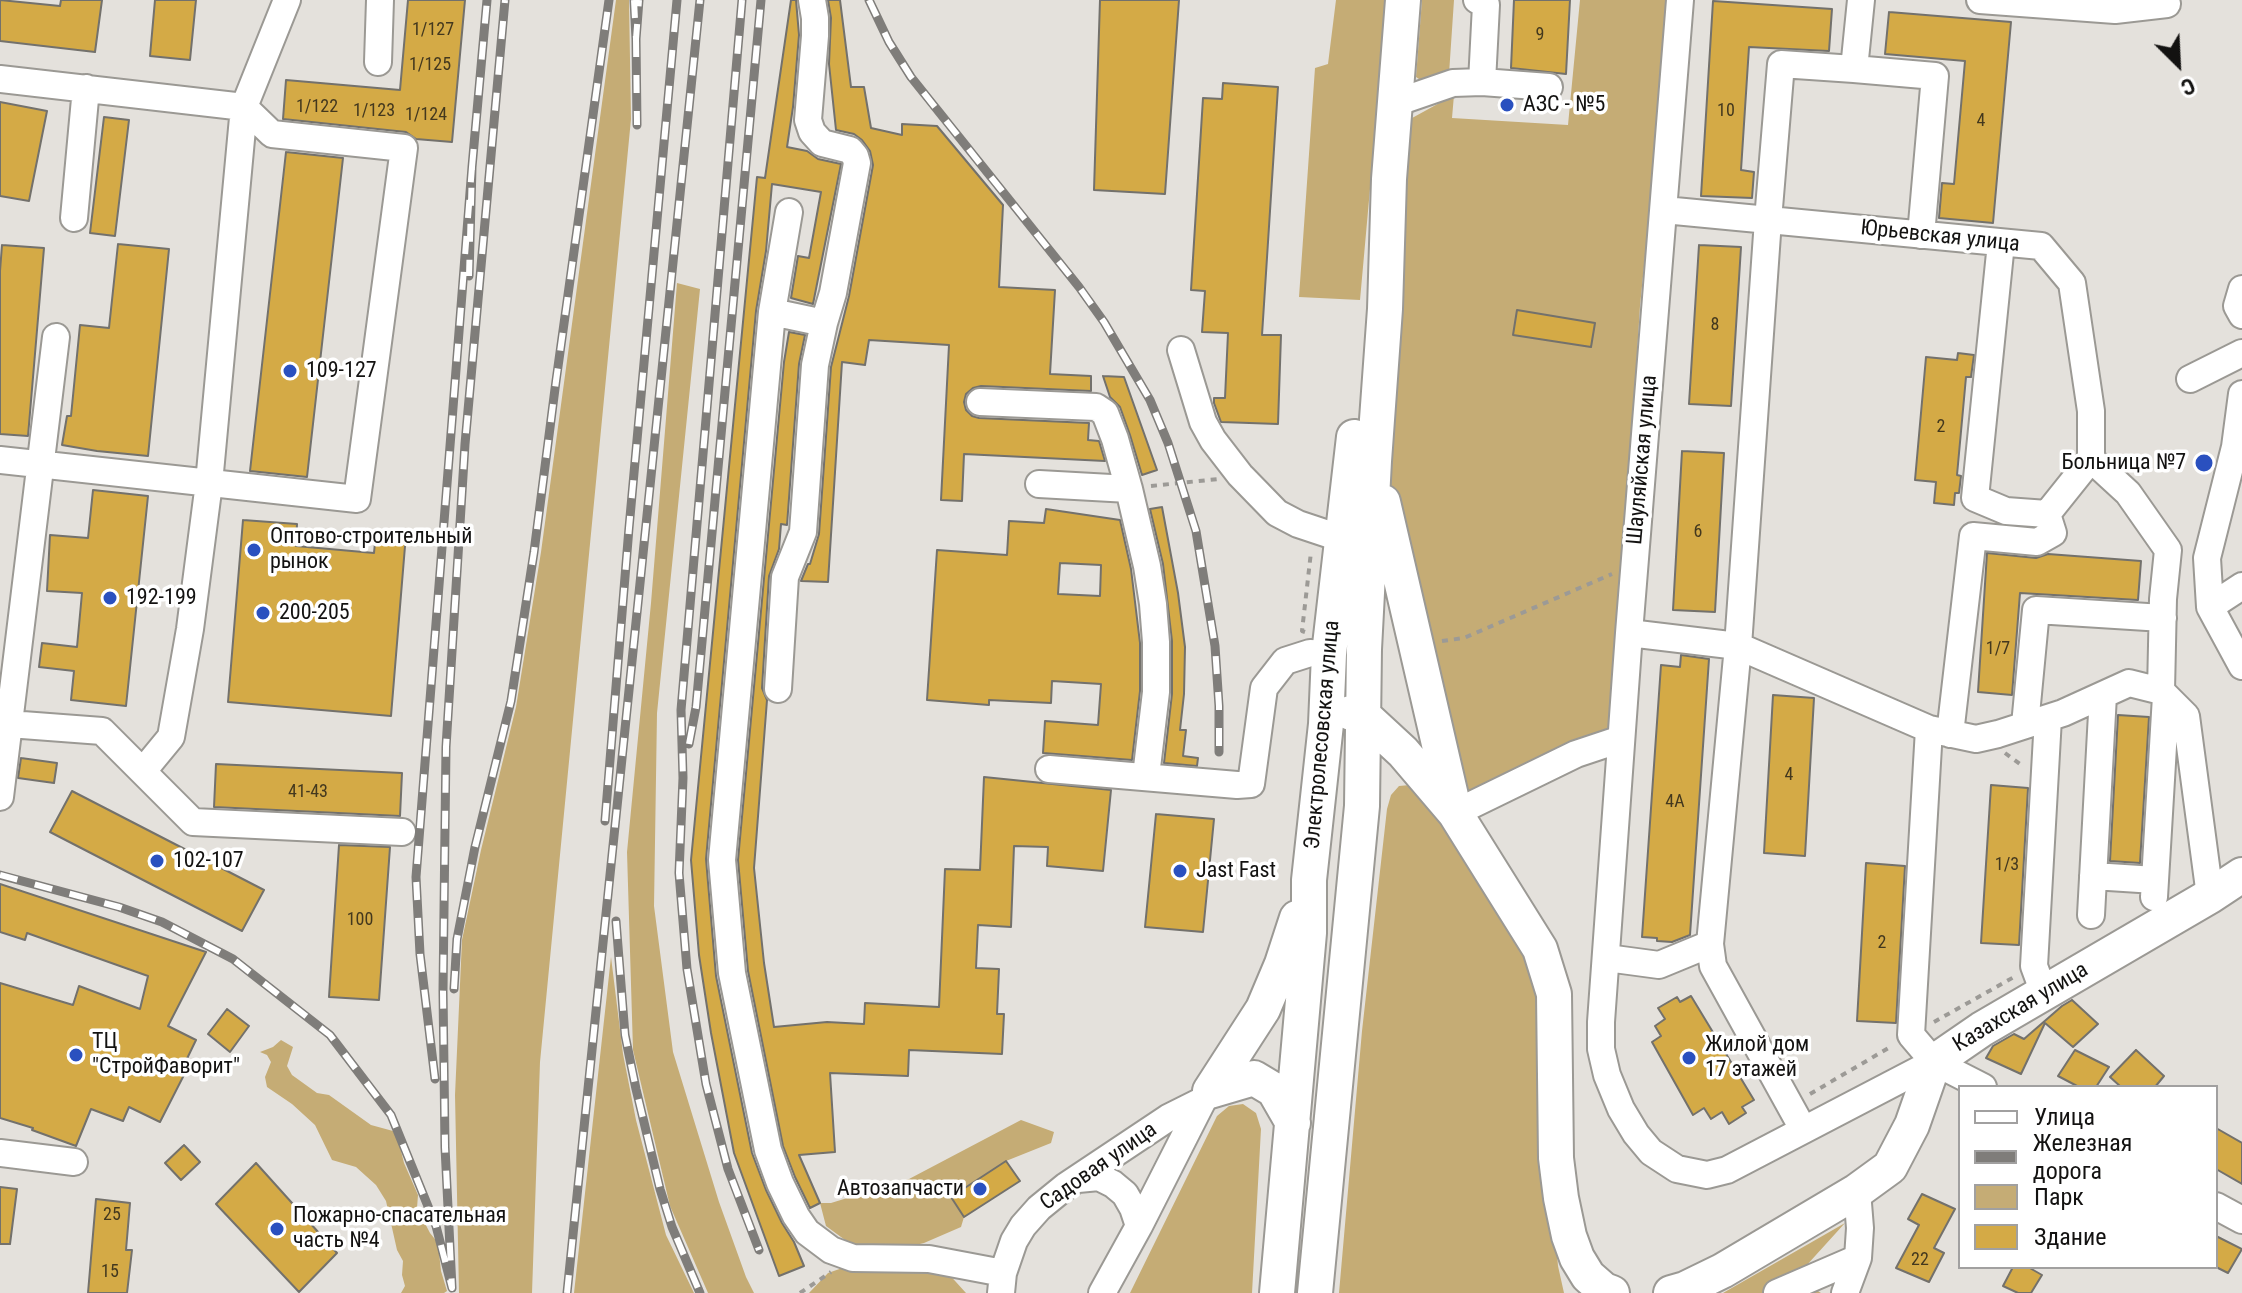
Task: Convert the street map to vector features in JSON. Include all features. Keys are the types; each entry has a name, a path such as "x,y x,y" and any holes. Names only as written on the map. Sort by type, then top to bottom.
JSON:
{"main road":[{"name":"Электролесовская улица","path":"1315,1293 1362,806 1364,649 1385,309 1389,179 1403,0"},
{"name":"Электролесовская улица","path":"1277,1293 1309,933 1309,880 1327,710 1329,654 1369,308 1389,179"},
{"path":"1374,461 1455,813"},
{"path":"1327,710 1364,716 1403,752 1455,813 1540,949 1554,994 1556,1158 1561,1198 1577,1258 1588,1276 1612,1293"},
{"path":"1362,806 1376,783 1393,774 1408,772 1430,783"},
{"name":"Казахская улица","path":"1671,1293 1722,1271 1857,1191 1890,1167 1912,1125 1934,1062 1982,1029 2242,875"},
{"path":"1205,1096 1263,1009 1282,964 1309,880"},
{"path":"1205,1096 1254,1078 1274,1090 1293,1123"}],"street":[{"path":"143,771 171,737 190,629 209,483 244,107 287,0"},
{"path":"378,62 380,0"},
{"path":"778,689 785,577 803,532 815,365 833,293 857,163 850,150 822,143 812,132 808,120 815,36 812,0"},
{"path":"1477,0 1486,5 1482,82"},
{"name":"Шауляйская улица","path":"1680,0 1601,1022 1601,1049 1607,1075 1621,1109 1651,1152 1677,1169 1707,1175 1727,1170 1934,1062"},
{"path":"1854,69 1861,0"},
{"path":"1980,0 2115,10 2167,4"},
{"path":"1803,1129 1713,966 1710,944 1738,646 1781,64 1935,76 1921,235"},
{"path":"0,79 244,107 272,134 404,148 357,499 0,460"},
{"path":"1395,103 1453,83 1549,87"},
{"path":"74,218 86,88"},
{"name":"Юрьевская улица","path":"1664,210 2041,246 2072,283 2091,411 2091,459"},
{"path":"789,212 772,312 722,860 732,973 768,1150 790,1205 807,1232 831,1250 853,1258 929,1259 1002,1283"},
{"path":"2001,243 1975,498 2006,511 2047,514"},
{"path":"2242,289 2237,306 2242,315"},
{"path":"772,312 824,323"},
{"path":"0,797 56,337"},
{"path":"1181,350 1203,422 1240,475 1277,513 1298,524 1343,539"},
{"path":"2190,379 2242,353"},
{"path":"2242,394 2235,447 2207,558 2210,607 2242,666"},
{"path":"980,402 1096,407 1105,413 1129,489 1153,604 1156,692 1146,776"},
{"path":"2047,514 2091,459 2128,493 2168,550 2155,889 2093,876"},
{"path":"1039,484 1129,489"},
{"path":"1979,1085 1934,1062 1911,1035 1940,732 1973,536 2037,542 2053,533 2047,514"},
{"path":"2210,607 2242,586"},
{"path":"2044,993 2034,966 2036,610 2163,618"},
{"path":"1629,633 1738,646 1940,732 1976,739 2037,722 2129,683 2163,694 2186,716 2210,896"},
{"path":"1049,769 1251,784 1264,688 1285,661 1310,653 1329,654"},
{"path":"2091,915 2103,695"},
{"path":"9,724 102,731 193,822 402,832"},
{"path":"1455,813 1576,754 1621,739"},
{"path":"2159,807 2199,809"},
{"path":"1607,958 1659,965 1710,944"},
{"name":"Садовая улица","path":"1002,1283 1014,1241 1039,1208 1168,1118 1205,1096"},
{"name":"Садовая улица","path":"1102,1293 1205,1096"},
{"path":"0,1153 74,1162"},
{"path":"1078,1179 1099,1177 1113,1184 1125,1194 1139,1226"},
{"path":"1845,1293 1858,1258 1860,1228 1857,1191"},
{"path":"2218,1207 2242,1220"},
{"path":"1777,1293 1858,1258"}],"path":[{"path":"1129,489 1240,475"},
{"path":"800,1293 853,1258"}],"green space":[{"path":"616,0 629,0 631,119 540,1062 532,1293 459,1293 455,1095 462,940 516,707 541,552"},
{"path":"1336,0 1387,0 1360,300 1299,297 1315,68 1328,64"},
{"path":"1422,0 1454,0 1449,74 1425,83 1416,77"},
{"path":"1580,0 1671,0 1640,306 1613,735 1460,800 1385,475 1403,123 1454,95 1452,118 1568,125"},
{"path":"677,283 700,289 657,713 654,906 673,1052 719,1202 754,1293 708,1293 670,1206 633,1050 627,852"},
{"path":"1410,785 1422,791 1536,958 1552,1197 1558,1266 1564,1293 1339,1293 1362,1031 1387,809 1391,795 1399,786"},
{"path":"611,957 623,1054 636,1120 666,1235 694,1293 574,1293"},
{"path":"281,1040 293,1047 287,1066 292,1075 317,1093 329,1095 371,1125 393,1131 418,1195 417,1208 438,1243 447,1291 444,1293 401,1293 405,1286 403,1261 397,1250 386,1201 376,1185 356,1167 332,1160 315,1125 267,1087 265,1077 271,1062 267,1055 260,1052"},
{"path":"1243,1104 1256,1113 1261,1129 1252,1293 1130,1293 1217,1116 1229,1106"},
{"path":"1021,1120 1054,1132 1051,1143 1006,1161 951,1197 964,1217 961,1227 924,1243 899,1249 883,1244 856,1248 826,1226 820,1203 831,1203 909,1179"},
{"path":"1845,1223 1796,1277 1821,1293 1723,1293"},
{"path":"851,1265 946,1271 966,1293 809,1293 828,1273"}],"building":[{"path":"0,0 60,6 61,0 102,0 95,52 0,41"},
{"path":"155,0 196,0 190,60 150,56"},
{"path":"408,0 465,0 452,142 416,139 406,132 283,119 286,80 400,90"},
{"path":"791,0 796,0 799,35 787,147 841,164 813,304 791,298 798,256 809,258 821,192 772,184 766,251 756,311 706,859 716,976 752,1153 766,1190 804,1266 779,1276 734,1153 699,955 691,860 757,177 765,178"},
{"path":"828,0 840,0 851,87 864,87 871,128 902,135 902,124 937,126 1003,205 999,287 1055,290 1050,374 1091,376 1091,391 973,388 966,394 966,410 979,418 1089,423 1088,440 1099,441 1105,461 964,454 962,501 941,500 949,345 869,340 865,365 842,362 828,582 801,581 819,534 831,367 849,296 873,165 870,151 862,140 854,134 836,130 829,64 831,18"},
{"path":"1100,0 1179,0 1165,194 1094,190"},
{"path":"1514,0 1570,0 1566,74 1511,68"},
{"path":"1713,1 1832,9 1829,51 1749,47 1741,170 1754,172 1752,198 1701,196"},
{"path":"1889,12 2011,22 1993,223 1939,218 1942,183 1954,184 1965,61 1885,54"},
{"path":"1223,83 1278,87 1262,335 1281,335 1278,424 1221,422 1214,398 1225,398 1228,333 1202,332 1205,291 1191,290 1203,98 1222,99"},
{"path":"0,102 47,111 29,201 0,196"},
{"path":"104,117 129,120 115,236 90,233"},
{"name":"109-127","path":"286,152 343,158 307,477 250,471"},
{"path":"118,244 169,249 148,456 62,445 67,416 71,416 80,325 109,328"},
{"path":"2,245 44,248 28,436 0,434"},
{"path":"1699,245 1741,247 1731,406 1689,404"},
{"path":"1517,310 1595,323 1591,347 1513,335"},
{"path":"789,332 805,335 799,364 787,525 781,524 779,549 769,576 762,688 767,700 754,868 774,1027 827,1022 864,1024 865,1003 939,1007 945,869 980,870 984,777 1111,790 1103,871 1047,866 1048,847 1014,846 1011,927 978,925 976,968 999,969 997,1014 1004,1014 1002,1054 909,1050 908,1076 830,1073 835,1152 799,1155 820,1203 810,1208 783,1146 748,971 738,860"},
{"path":"1958,353 1974,355 1971,377 1966,377 1957,475 1961,476 1954,505 1934,503 1936,482 1915,480 1926,357 1957,360"},
{"path":"1103,376 1124,377 1157,470 1142,475 1120,407 1110,397"},
{"path":"1682,451 1724,453 1715,612 1673,610"},
{"name":"192-199","path":"93,490 148,496 126,706 71,700 74,671 39,667 42,643 77,647 82,593 47,591 50,535 88,538"},
{"path":"1162,507 1185,647 1180,730 1186,730 1183,756 1198,758 1197,766 1164,763 1172,694 1172,641 1163,564 1150,509"},
{"path":"1046,509 1120,520 1131,569 1140,643 1140,691 1132,760 1043,753 1045,721 1098,725 1101,684 1052,681 1051,703 989,700 989,705 927,700 937,550 1007,555 1009,521 1044,523","holes":["1060,563 1101,565 1100,596 1058,594"]},
{"path":"243,520 297,524 296,546 374,553 376,532 406,534 391,716 228,702"},
{"path":"1987,553 2036,558 2048,554 2141,561 2138,600 2020,593 2012,695 1978,692"},
{"path":"1681,655 1709,659 1690,935 1672,942 1642,937 1661,665 1680,667"},
{"path":"1773,695 1814,698 1805,856 1764,853"},
{"path":"2118,715 2149,717 2140,863 2110,861"},
{"path":"21,758 57,763 54,783 18,778"},
{"path":"216,764 402,773 400,816 214,807"},
{"path":"1991,785 2028,788 2019,945 1981,943"},
{"name":"102-107","path":"72,791 264,890 242,931 50,832"},
{"name":"Jast Fast","path":"1156,814 1214,819 1203,932 1145,927"},
{"path":"339,845 390,847 379,1000 329,997"},
{"path":"1866,863 1905,866 1896,1023 1857,1021"},
{"path":"0,884 206,952 168,1026 196,1040 182,1069 186,1071 160,1122 129,1107 123,1121 91,1109 76,1146 0,1118 0,983 73,1005 79,986 140,1009 148,976 27,933 25,940 0,932"},
{"name":"Жилой дом 17 этажей","path":"1691,996 1754,1100 1742,1107 1746,1113 1729,1124 1722,1112 1711,1119 1704,1108 1693,1115 1652,1042 1661,1036 1655,1026 1665,1019 1658,1008 1677,997 1680,1002"},
{"path":"2072,1000 2098,1024 2073,1047 2045,1023 2021,1074 1986,1058 1993,1046 2014,1034 2024,1039"},
{"path":"227,1009 249,1026 230,1052 208,1034"},
{"path":"2075,1050 2109,1067 2097,1085 2075,1085 2058,1076"},
{"path":"2136,1050 2164,1076 2157,1085 2119,1085 2110,1077"},
{"path":"2218,1129 2242,1143 2242,1184 2218,1170"},
{"path":"184,1145 200,1162 181,1180 165,1163"},
{"path":"1006,1161 1020,1181 964,1217 951,1197"},
{"name":"Пожарно-спасательная часть №4","path":"256,1163 337,1253 299,1292 216,1204"},
{"path":"0,1187 17,1189 10,1244 0,1244"},
{"path":"1922,1194 1955,1209 1934,1248 1944,1253 1929,1282 1896,1268 1919,1225 1908,1219"},
{"path":"96,1199 130,1203 126,1250 132,1250 127,1293 88,1293"},
{"path":"2218,1237 2242,1249 2228,1273 2218,1268"},
{"path":"2012,1269 2032,1269 2042,1275 2031,1293 2018,1293 2003,1286"}],"railway":[{"path":"472,167 487,0"},
{"path":"0,875 119,907 162,922 233,959 330,1035 391,1115 436,1226 452,1288 445,1147 443,991 446,747 465,444 505,0"},
{"path":"454,989 457,939 475,847 511,701 609,0"},
{"path":"634,0 636,39 639,0"},
{"path":"605,821 677,0"},
{"path":"567,1293 700,0"},
{"path":"742,0 681,710 683,778 679,873 687,969 706,1084 728,1169 759,1250"},
{"path":"689,744 696,707 761,0"},
{"path":"869,0 889,42 911,77 1079,287 1104,322 1150,400 1168,443 1196,531 1215,646 1219,752"},
{"path":"636,39 637,125"},
{"path":"435,1079 420,954 416,877 472,167 469,276"},
{"path":"616,921 625,1035 636,1089 660,1189 672,1227 700,1293"}],"place":[{"name":"АЗС - №5","path":"1507,105"},
{"name":"109-127","path":"290,371"},
{"name":"Больница №7","path":"2204,463"},
{"name":"Оптово-строительный рынок","path":"254,550"},
{"name":"192-199","path":"110,598"},
{"name":"200-205","path":"263,613"},
{"name":"102-107","path":"157,861"},
{"name":"Jast Fast","path":"1180,871"},
{"name":"ТЦ \"СтройФаворит\"","path":"76,1055"},
{"name":"Жилой дом 17 этажей","path":"1689,1058"},
{"name":"Автозапчасти","path":"980,1189"},
{"name":"Пожарно-спасательная часть №4","path":"277,1229"}]}
